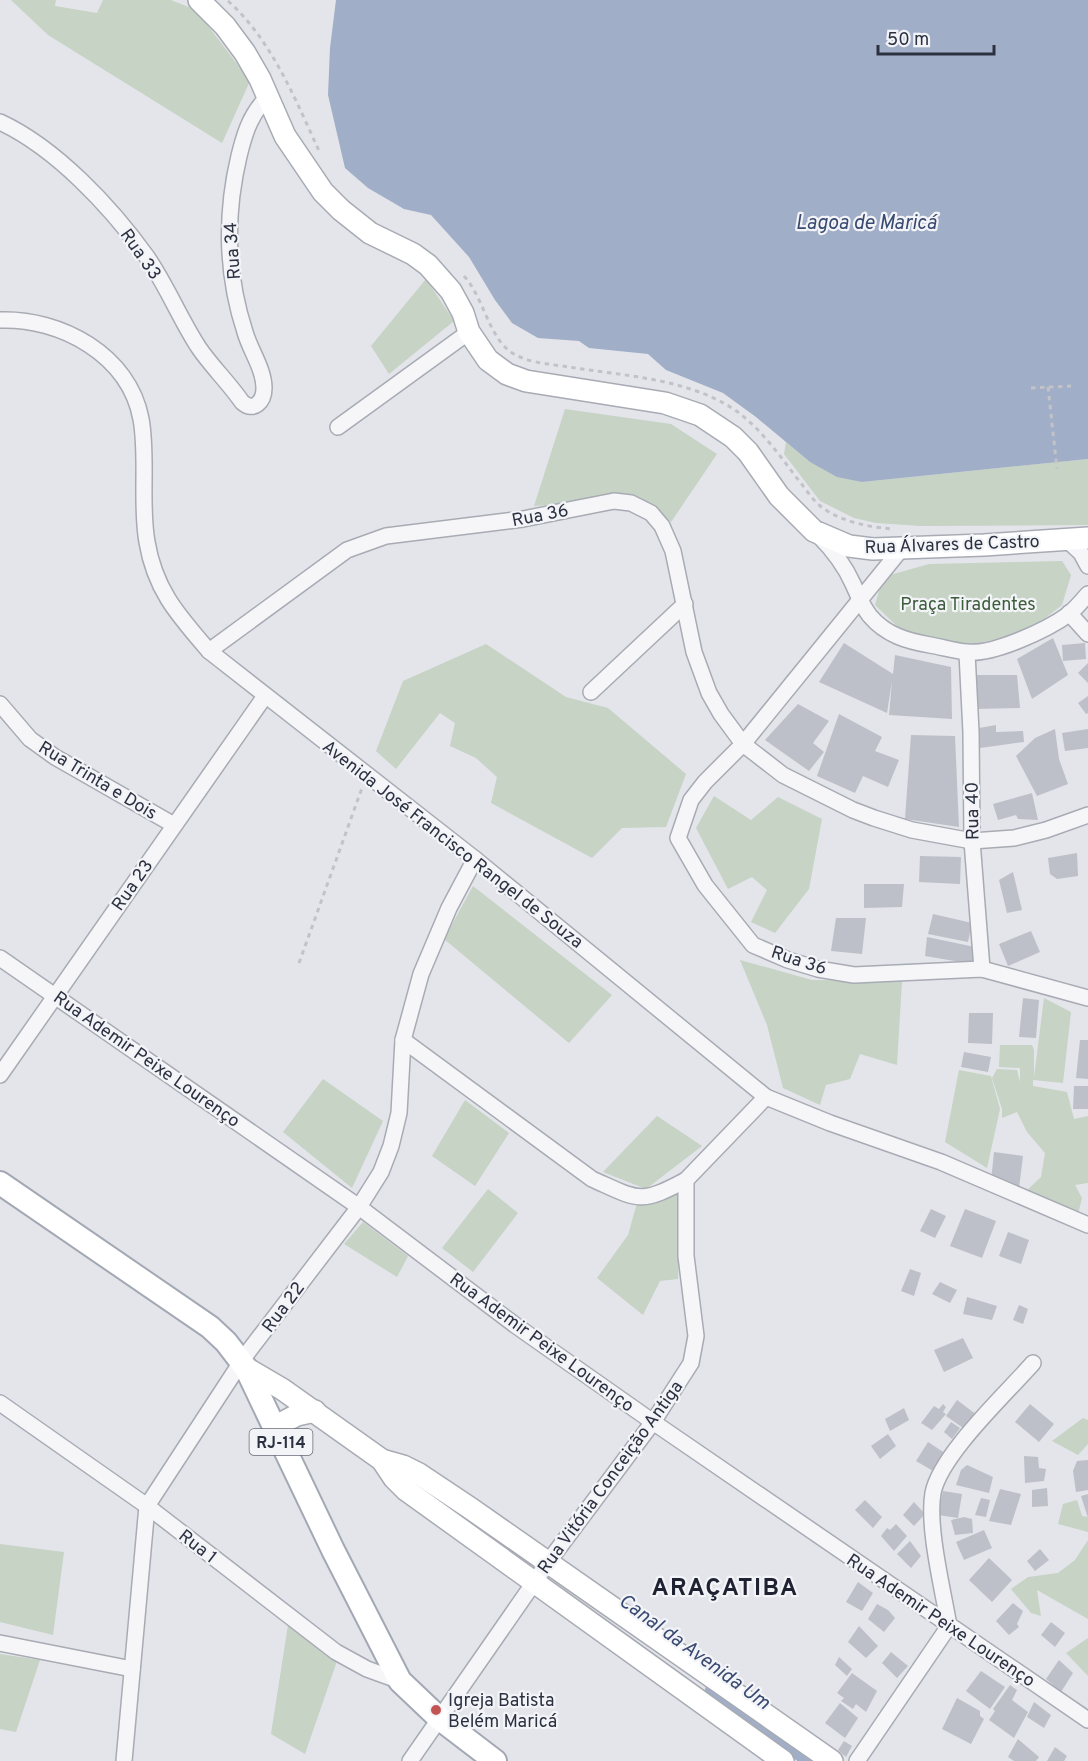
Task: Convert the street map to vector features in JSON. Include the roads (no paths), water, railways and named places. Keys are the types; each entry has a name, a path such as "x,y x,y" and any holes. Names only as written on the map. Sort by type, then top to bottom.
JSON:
{"main road":[{"name":"RJ-114","path":"0,1183 210,1327 226,1342 244,1365 333,1550 400,1681 440,1719 495,1761"}],"street":[{"name":"Rua Álvares de Castro","path":"199,0 234,37 260,80 285,136 323,192 370,233 413,254 428,265 456,300 469,332 488,360 515,378 665,403 700,415 717,424 748,452 779,496 814,531 849,546 873,549 900,539 984,545 1078,539"},
{"name":"Rua 34","path":"257,405 263,394 263,379 245,332 236,300 230,255 229,219 233,185 246,130 254,112 263,102 269,103"},
{"name":"Rua 33","path":"0,122 20,131 88,189 147,258 199,349 246,406 257,405"},
{"name":"Avenida José Francisco Rangel de Souza","path":"0,320 61,329 90,344 131,387 141,420 147,542 159,584 175,612 209,651 475,859 766,1097 830,1123 941,1162 1088,1225"},
{"path":"338,427 469,332"},
{"name":"Rua 36","path":"209,651 347,550 386,536 523,519 614,501 632,503 651,513 662,526 673,551 699,670 721,714 743,744 783,775 853,810 912,830 972,841 1014,838 1046,830 1088,815"},
{"path":"814,531 830,547 870,616 882,628 900,639 967,653 981,652 1035,633 1070,613 1088,593"},
{"name":"Rua 36","path":"900,539 859,599 743,744 705,782 691,800 678,838 705,885 753,945 788,960 818,969 854,975 982,969 1088,998"},
{"path":"1078,539 1081,553 1088,566"},
{"path":"591,692 685,604"},
{"path":"1070,613 1088,634"},
{"name":"Rua 40","path":"967,653 972,841 982,969"},
{"name":"Rua 23","path":"0,1075 265,696"},
{"name":"Rua Trinta e Dois","path":"0,705 30,739 54,758 174,825"},
{"name":"Rua 22","path":"124,1761 147,1506 244,1365 359,1207 381,1172 391,1146 399,1113 403,1040 421,974 449,908 475,859"},
{"name":"Rua Ademir Peixe Lourenço","path":"0,958 359,1207 515,1325 653,1422 1088,1720"},
{"path":"403,1040 592,1179 644,1199 658,1195 686,1180 766,1097"},
{"name":"Rua Vitória Conceição Antiga","path":"440,1719 541,1572 653,1422 691,1363 696,1336 686,1256 686,1180"},
{"path":"857,1761 950,1626 933,1533 932,1495 937,1479 955,1449 1033,1363"},
{"path":"244,1365 315,1411 382,1460 394,1478 406,1490 541,1572 832,1761"},
{"name":"Rua 1","path":"0,1403 147,1506 336,1652 367,1669 400,1681"},
{"path":"274,1427 297,1415 315,1411"},
{"path":"541,1572 783,1761"},
{"path":"0,1643 132,1669"},
{"path":"410,1761 440,1719"}],"water":[{"name":"Lagoa de Maricá","path":"336,0 1088,0 1088,459 862,482 837,477 810,462 723,393 666,370 648,354 589,348 579,341 538,338 512,323 469,257 431,215 404,209 368,188 345,168 328,95 330,48"}],"waterway":[{"name":"Canal da Avenida Um","path":"713,1690 811,1761"}],"place":[{"name":"Igreja Batista Belém Maricá","path":"436,1710"}],"district":[{"name":"ARAÇATIBA","path":"725,1587"}],"park label":[{"name":"Praça Tiradentes","path":"968,604"}]}
